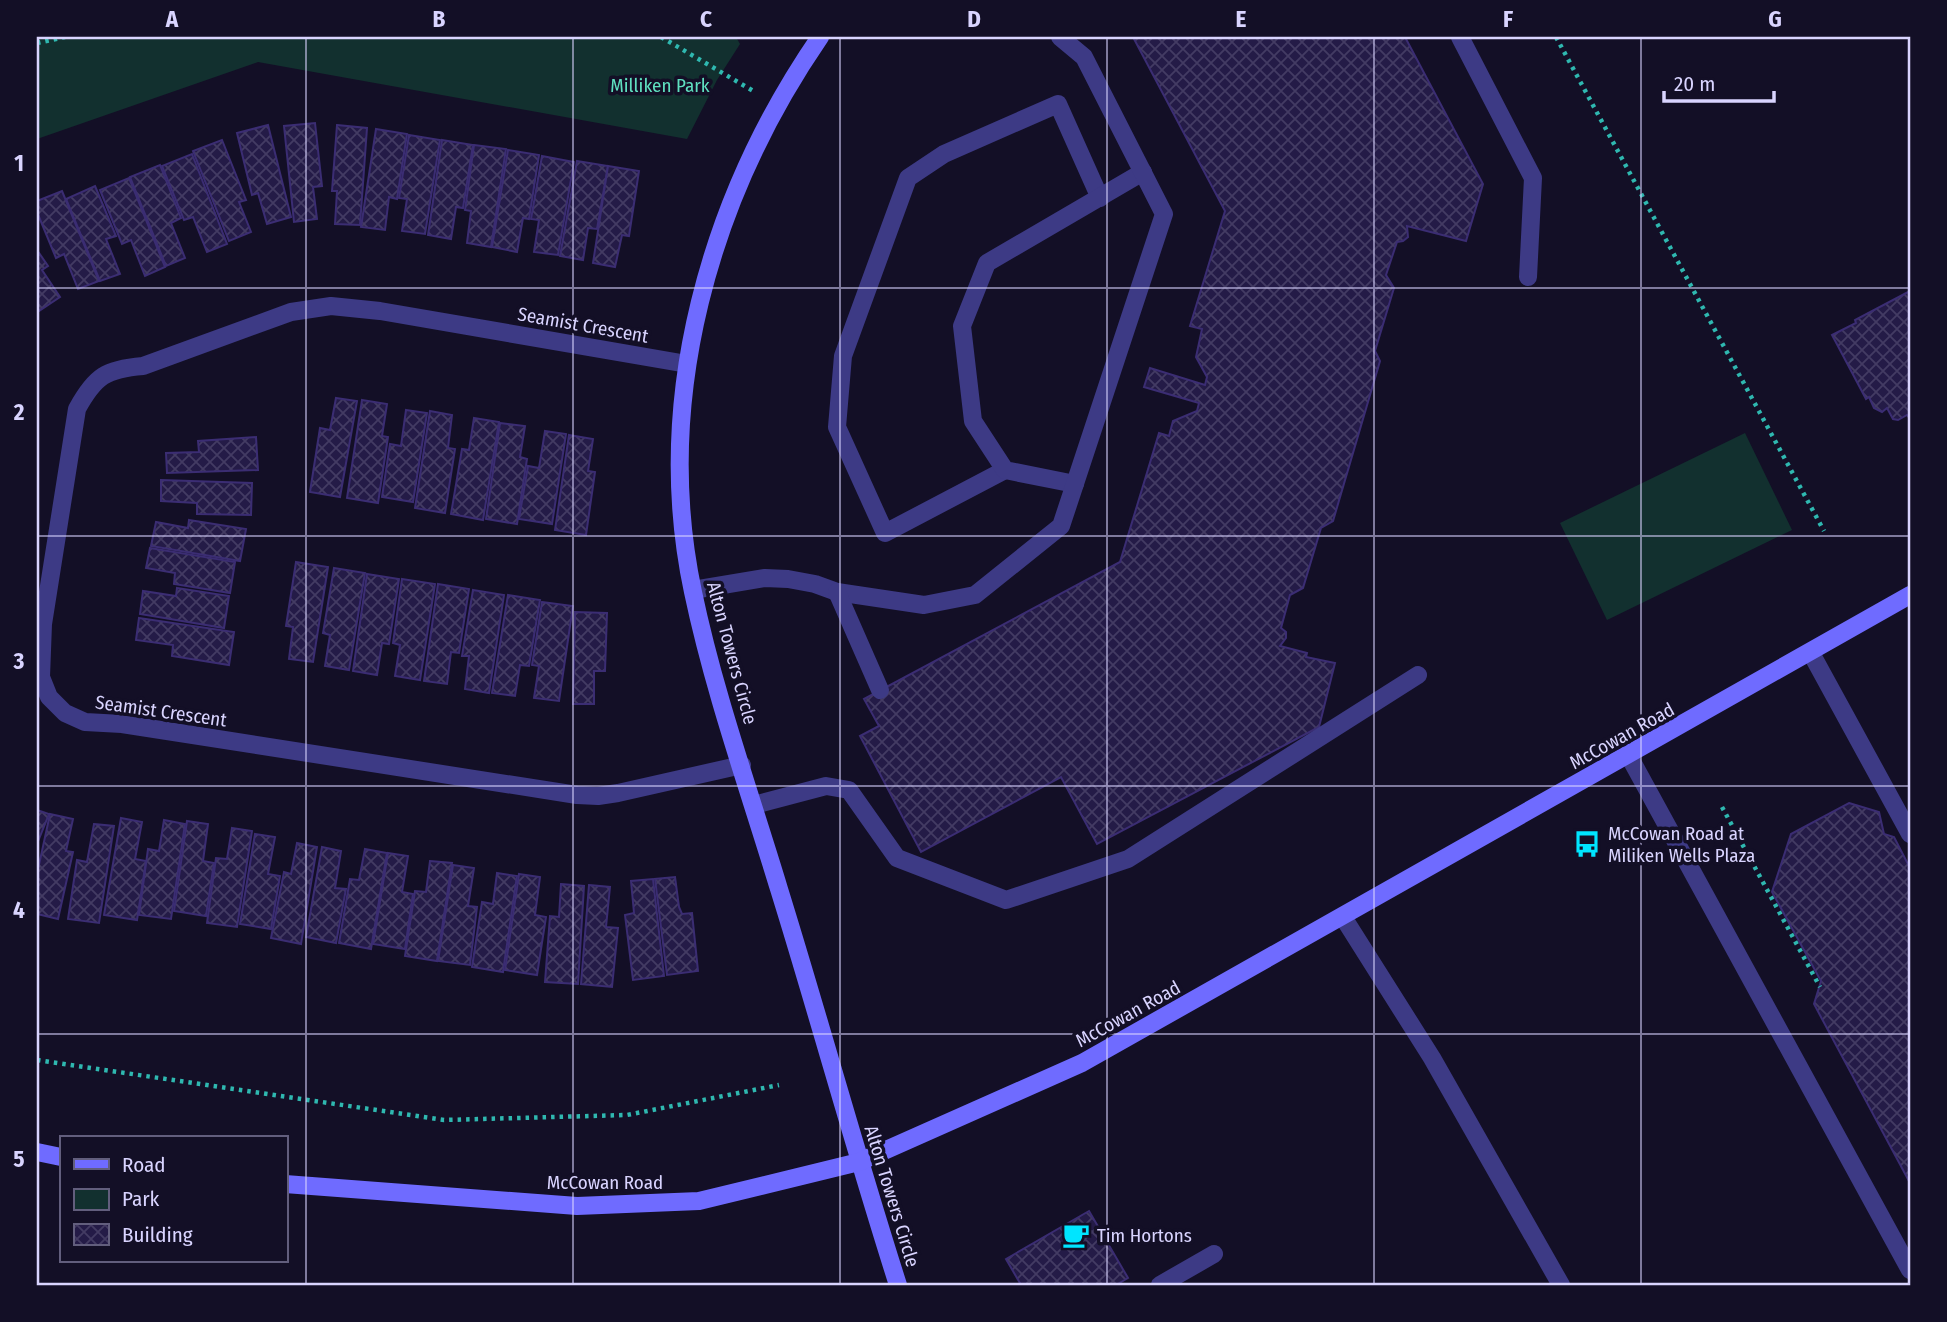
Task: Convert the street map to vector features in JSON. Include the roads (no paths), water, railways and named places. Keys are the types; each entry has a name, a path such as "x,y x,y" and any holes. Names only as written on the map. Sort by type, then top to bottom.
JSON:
{"main road":[{"name":"Alton Towers Circle","path":"820,37 776,106 747,164 713,256 697,313 687,364 680,480 681,508 693,590 741,765 898,1285"},
{"name":"McCowan Road","path":"287,1184 577,1206 699,1201 859,1162 1082,1063 1910,595"},
{"path":"37,1152 60,1157"}],"street":[{"path":"693,590 765,578 815,584 837,592 924,605 975,595 1061,526 1164,214 1084,57 1060,37"},
{"path":"1460,37 1533,178 1528,278"},
{"path":"1075,484 1005,470 885,533 837,427 843,356 908,178 944,154 1058,104 1100,198"},
{"path":"1005,470 973,421 962,326 987,263 1143,172"},
{"name":"Seamist Crescent","path":"687,364 380,311 331,306 291,312 143,366 118,368 104,374 89,387 77,409 43,624 41,677 49,698 65,713 85,722 122,724 578,794 598,796 618,793 741,765"},
{"path":"837,592 880,690"},
{"path":"1811,653 1910,834"},
{"path":"754,805 826,786 849,790 897,858 1006,900 1128,859 1418,675"},
{"path":"1629,756 1910,1270"},
{"path":"1343,917 1432,1058 1561,1285"},
{"path":"1160,1285 1214,1254"}],"place":[{"name":"McCowan Road at Miliken Wells Plaza","path":"1587,844"},
{"name":"Tim Hortons","path":"1076,1235"}],"park label":[{"name":"Milliken Park","path":"660,85"}]}
